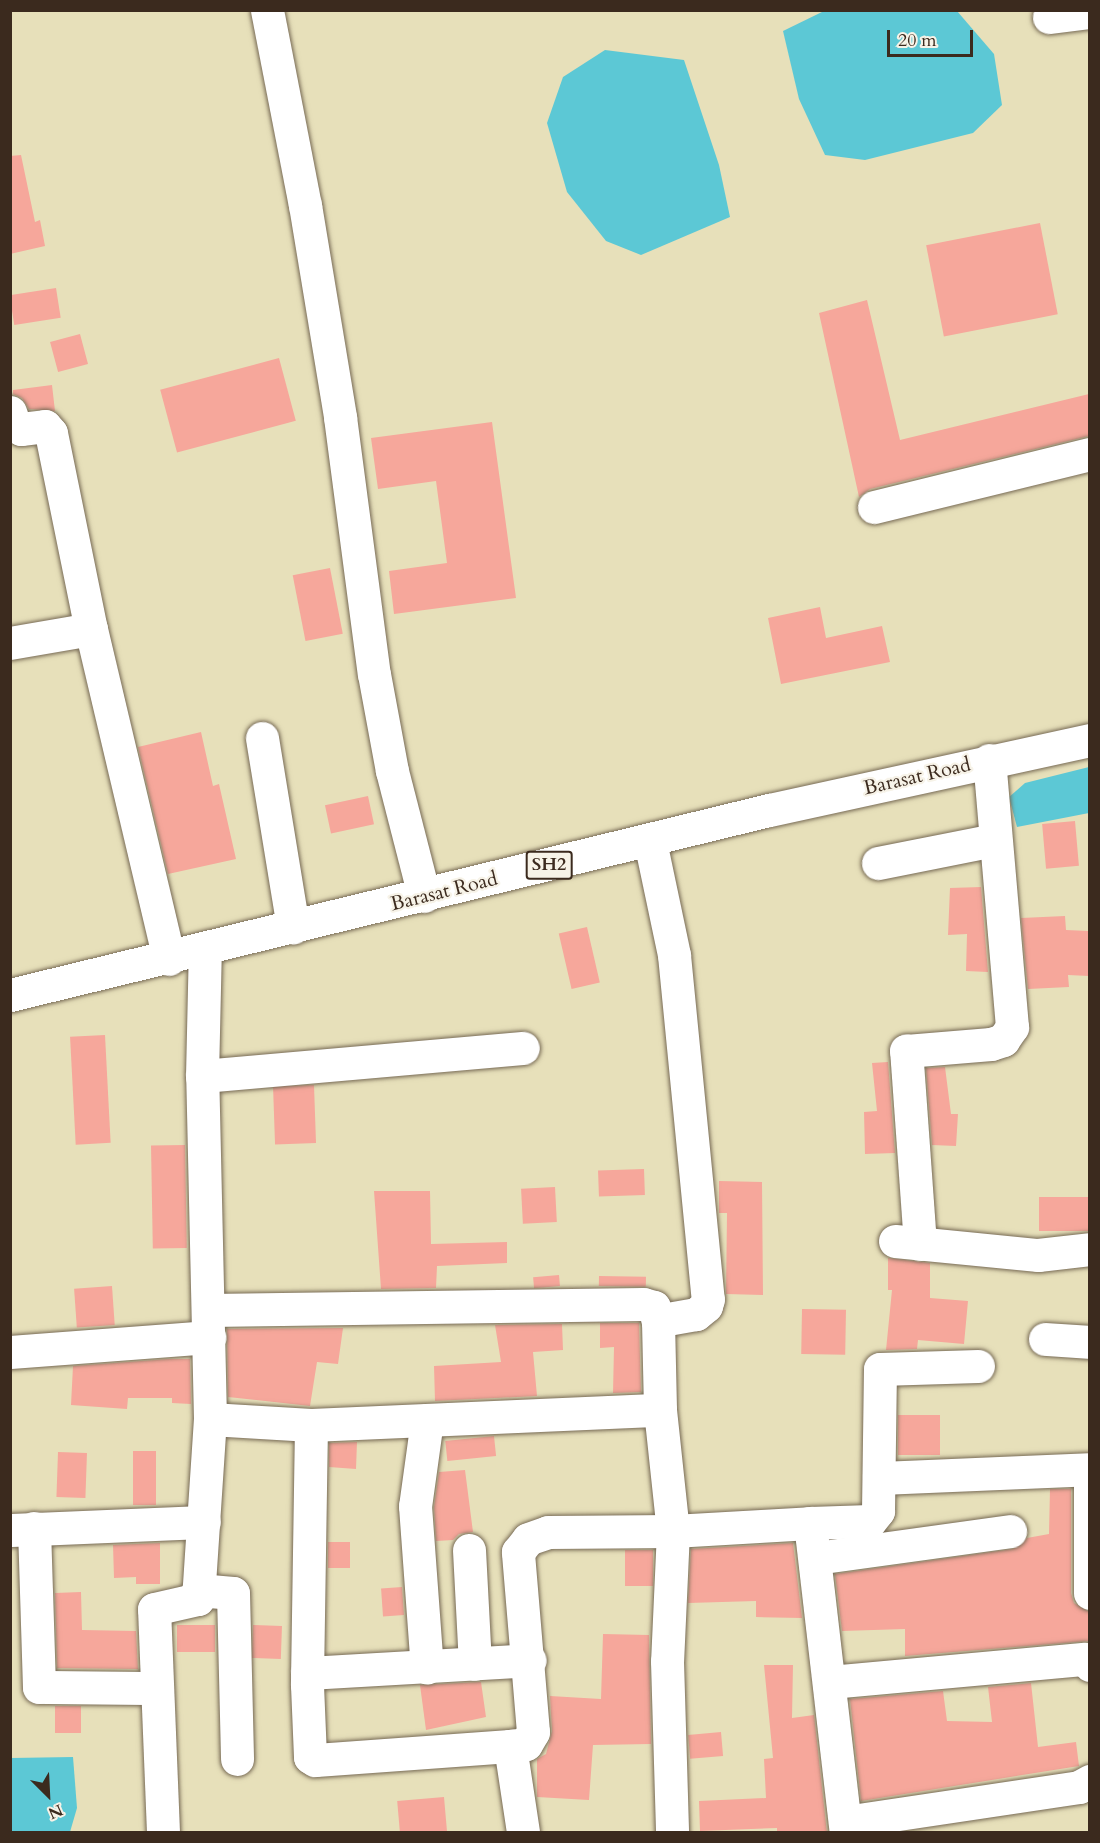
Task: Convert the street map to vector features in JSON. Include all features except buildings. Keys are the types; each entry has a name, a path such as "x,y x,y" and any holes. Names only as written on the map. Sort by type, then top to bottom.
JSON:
{"street":[{"path":"267,10 305,205 340,417 374,674 392,771 424,896"},
{"path":"1049,17 1089,12"},
{"path":"10,412 17,427 45,426 51,433 91,629 168,959"},
{"path":"874,507 1089,454"},
{"path":"10,644 91,629"},
{"path":"262,738 293,927"},
{"name":"Barasat Road","path":"10,996 989,760 1089,740"},
{"path":"989,760 994,840 1012,1027 1003,1040 991,1044 906,1051 907,1243 1038,1255 1089,1249"},
{"path":"878,863 994,840"},
{"path":"650,841 674,955 708,1299 706,1306 696,1314 658,1321"},
{"path":"163,1833 154,1610 198,1599 210,1419 202,1076 205,948"},
{"path":"202,1076 523,1048"},
{"path":"10,1352 209,1323 492,1309 643,1304 654,1308 658,1321 660,1410 673,1531 667,1661 672,1833"},
{"path":"1045,1339 1089,1342"},
{"path":"311,1425 307,1673 309,1749 315,1760 510,1746 526,1744 533,1732 530,1660 518,1552 528,1539 548,1532 673,1531 874,1519 878,1511 880,1370 978,1366"},
{"path":"210,1419 311,1425 660,1410"},
{"path":"427,1420 415,1506 427,1668"},
{"path":"879,1478 1089,1469"},
{"path":"1089,1476 1089,1593"},
{"path":"156,1688 39,1687 22,1529 204,1522"},
{"path":"810,1523 816,1558 845,1827 1079,1787 1089,1781"},
{"path":"816,1558 1010,1531"},
{"path":"470,1550 476,1664"},
{"path":"198,1590 233,1593 237,1759"},
{"path":"830,1682 1085,1659 1089,1665"},
{"path":"307,1673 427,1668 530,1660"},
{"path":"510,1746 523,1833"}],"water":[{"path":"824,11 957,11 994,54 1002,105 973,133 865,160 825,155 799,99 783,31"},
{"path":"605,50 684,60 719,165 730,217 641,255 606,241 567,192 547,123 563,77"},
{"path":"1089,767 1089,813 1017,827 1009,797 1025,783"},
{"path":"73,1757 77,1808 70,1832 11,1832 11,1758"}]}
